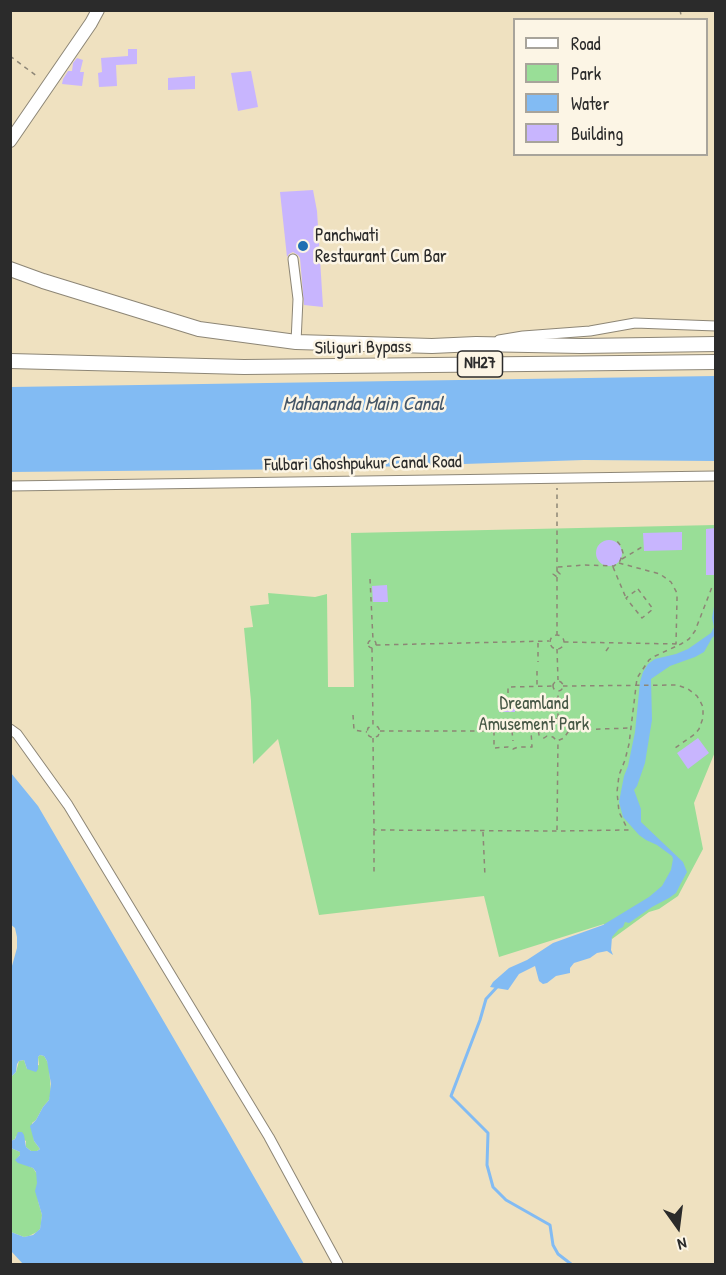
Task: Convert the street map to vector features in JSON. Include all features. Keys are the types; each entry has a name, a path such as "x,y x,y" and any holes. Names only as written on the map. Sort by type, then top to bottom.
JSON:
{"highway":[{"name":"NH27","path":"10,269 199,329 296,342 432,346 716,344"},
{"name":"Siliguri Bypass","path":"10,361 244,367 716,362"}],"main road":[{"path":"10,141 54,79 98,10"}],"street":[{"path":"293,259 298,299 296,342"},
{"path":"476,344 523,336 590,331 636,323 716,326"},
{"name":"Fulbari Ghoshpukur Canal Road","path":"10,486 716,476"},
{"path":"10,729 17,734 68,805 268,1137 338,1264"}],"path":[{"path":"10,56 41,79 54,79"},
{"path":"557,484 556,571 554,574 556,577 557,635"},
{"path":"556,567 613,566 619,563 623,549 616,540"},
{"path":"621,559 642,547"},
{"path":"619,563 660,574 671,582 677,593 676,644"},
{"path":"613,566 626,598 642,618 653,609 638,589 626,598"},
{"path":"370,579 373,640 376,645"},
{"path":"374,830 628,830 619,812 617,792 619,775 632,728 635,686 640,672 649,660 681,644 695,632 712,587 716,583"},
{"path":"372,648 376,645 538,642 549,641 557,635"},
{"path":"557,635 563,638 564,642"},
{"path":"373,640 369,641 368,645 372,648 374,725"},
{"path":"549,641 552,647 557,649"},
{"path":"538,642 538,662"},
{"path":"564,642 681,644"},
{"path":"557,649 563,646 564,642"},
{"path":"603,649 607,643"},
{"path":"606,651 612,643"},
{"path":"557,649 558,681"},
{"path":"537,670 537,686"},
{"path":"558,681 562,682 563,686"},
{"path":"553,686 558,681"},
{"path":"563,686 655,685 688,689 697,696 703,707 703,718 695,734 675,748"},
{"path":"508,693 508,687 553,686"},
{"path":"553,686 558,691"},
{"path":"558,691 563,686"},
{"path":"558,691 558,718"},
{"path":"353,715 354,730 367,732 373,738"},
{"path":"558,718 566,723 568,730 566,735 558,740"},
{"path":"558,718 550,723 541,723 538,727 542,737 551,736 558,740"},
{"path":"374,725 380,732"},
{"path":"367,732 368,728 374,725"},
{"path":"568,730 632,728"},
{"path":"380,732 538,730"},
{"path":"494,731 494,748 513,749 532,747 531,731"},
{"path":"512,731 513,741"},
{"path":"373,738 380,732"},
{"path":"373,738 374,874"},
{"path":"558,740 558,831"},
{"path":"483,831 485,878"}],"green space":[{"name":"Dreamland Amusement Park","path":"715,525 715,752 694,803 703,849 678,896 659,909 649,912 612,939 604,924 499,957 484,896 319,915 278,739 253,764 251,701 244,628 253,627 250,606 269,604 268,593 315,597 327,594 328,687 354,687 351,533"},
{"path":"40,1055 44,1056 49,1067 51,1093 49,1100 32,1123 34,1141 40,1149 31,1151 26,1147 26,1141 16,1136 11,1141 11,1077 16,1072 19,1061 24,1060 27,1069 39,1065"},
{"path":"11,1148 20,1152 16,1160 33,1168 37,1174 38,1201 42,1215 40,1229 24,1237 11,1232"}],"water":[{"name":"Mahananda Main Canal","path":"715,376 715,461 584,460 313,469 11,472 11,387"},
{"path":"715,601 715,635 704,652 670,666 651,679 652,720 645,763 634,790 641,809 641,822 683,862 687,872 676,893 629,923 625,922 612,937 613,955 607,951 597,953 574,963 570,968 570,973 556,976 547,983 543,984 539,981 535,966 519,974 508,990 490,987 509,968 527,960 553,943 603,925 649,897 662,886 671,870 672,856 639,835 623,817 619,802 635,732 640,682 648,664 655,659 688,649 711,633 714,627 712,618"},
{"path":"11,773 38,806 304,1264 23,1264 11,1251 11,1232 24,1237 33,1235 40,1229 42,1215 35,1191 36,1172 33,1168 15,1160 20,1152 11,1148 11,1141 15,1139 18,1132 22,1132 26,1147 31,1151 40,1149 34,1141 30,1126 49,1100 51,1084 47,1061 44,1056 40,1055 36,1072 27,1069 24,1060 19,1061 16,1072 11,1077 10,973 17,948 17,937 15,928 10,924"}],"building":[{"path":"128,49 137,49 137,64 116,65 117,86 99,87 98,73 102,72 101,58 128,56"},
{"path":"77,58 83,60 80,72 84,72 82,86 62,84 68,71 72,71 73,63"},
{"path":"251,71 258,107 238,111 231,73"},
{"path":"195,76 195,89 168,90 168,78"},
{"name":"Panchwati Restaurant Cum Bar","path":"313,190 317,211 323,307 304,305 300,258 293,252 287,257 280,192"},
{"path":"716,528 716,575 706,575 706,529"},
{"path":"682,532 682,550 644,551 643,533"},
{"path":"609,540 618,544 622,553 618,562 609,566 600,562 596,553 600,544"},
{"path":"387,585 388,602 373,602 372,586"},
{"path":"515,698 515,712 499,712 499,699"},
{"path":"698,738 709,753 688,769 677,753"}],"waterway":[{"path":"497,987 486,999 451,1096 488,1133 487,1165 493,1187 506,1200 550,1225 553,1245 558,1254 571,1264"}],"place":[{"name":"Panchwati Restaurant Cum Bar","path":"303,246"}]}
